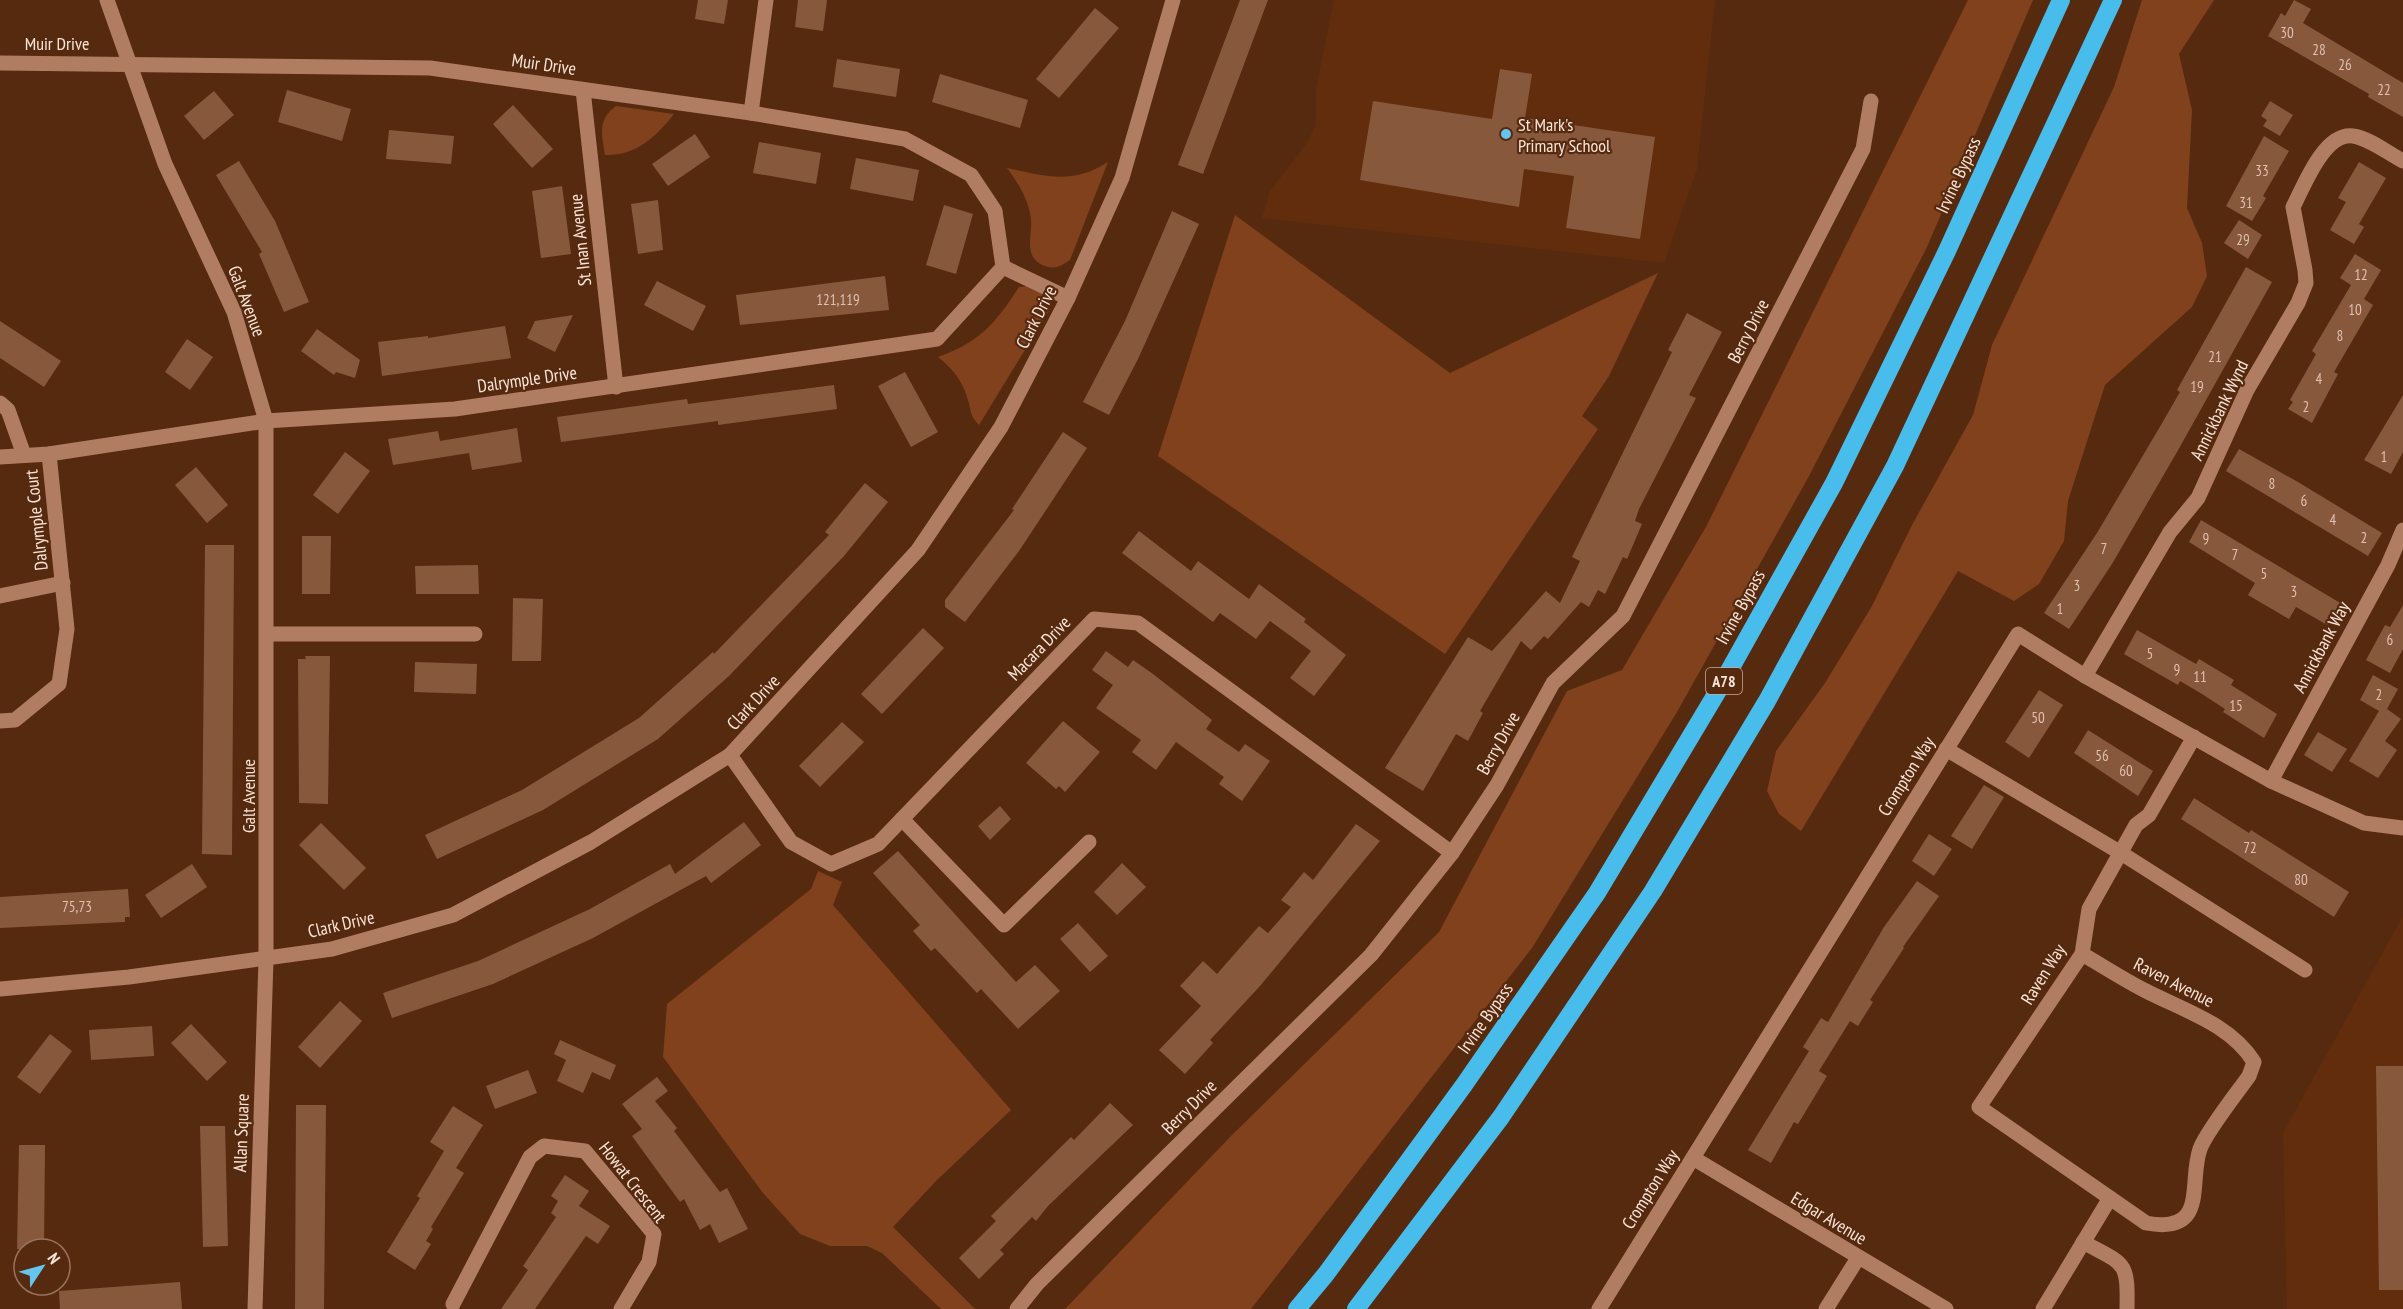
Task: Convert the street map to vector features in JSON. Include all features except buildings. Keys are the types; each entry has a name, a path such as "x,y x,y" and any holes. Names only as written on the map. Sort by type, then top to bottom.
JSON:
{"highway":[{"name":"Irvine Bypass","path":"1297,1309 1326,1274 1464,1085 1597,893 1719,689 1839,472 1947,250 2061,0"},
{"name":"A78","path":"1356,1309 1501,1117 1653,891 1767,701 1895,466 2113,0"}],"street":[{"name":"Galt Avenue","path":"107,0 165,164 234,312 266,421 268,634 266,959"},
{"path":"751,113 766,0"},
{"name":"Clark Drive","path":"0,989 129,977 332,949 453,915 591,842 730,755 918,550 1001,428 1068,298 1122,178 1173,0"},
{"name":"Muir Drive","path":"0,63 430,68 751,113 905,139 970,175 994,211 1003,267"},
{"name":"St Inan Avenue","path":"583,90 616,387"},
{"name":"Berry Drive","path":"1017,1309 1037,1284 1371,955 1452,853 1497,785 1553,683 1623,616 1863,150 1871,101"},
{"name":"Annickbank Wynd","path":"2085,676 2170,532 2198,498 2247,390 2298,303 2306,284 2293,207 2327,146 2337,137 2353,136 2403,161"},
{"path":"1003,267 1068,298"},
{"name":"Dalrymple Drive","path":"0,457 49,454 266,421 454,409 937,339 1003,267"},
{"path":"0,404 8,410 24,455"},
{"name":"Dalrymple Court","path":"0,721 15,720 58,684 67,629 49,454"},
{"name":"Annickbank Way","path":"2271,782 2388,565 2403,530"},
{"name":"Dalrymple Court","path":"0,596 63,583"},
{"name":"Macara Drive","path":"730,755 791,842 831,864 878,844 1094,619 1137,623 1452,853"},
{"path":"268,634 475,634"},
{"name":"Crompton Way","path":"1599,1309 2018,634 2085,676 2194,736 2271,782 2364,823 2403,828"},
{"name":"Raven Way","path":"2110,1198 1979,1107 2082,954 2089,909 2136,825 2149,815 2194,736"},
{"path":"1946,749 2121,854 2305,970"},
{"path":"902,819 1004,925 1089,842"},
{"name":"Raven Avenue","path":"2082,954 2144,990 2224,1029 2246,1050 2254,1062 2249,1076 2200,1149 2195,1198 2182,1220 2164,1226 2146,1223 2110,1198"},
{"name":"Allan Square","path":"255,1309 266,959"},
{"name":"Howat Crescent","path":"453,1304 530,1156 544,1146 585,1150 654,1234 649,1262 621,1309"},
{"name":"Edgar Avenue","path":"1693,1158 1947,1309"},
{"path":"2043,1309 2110,1198"},
{"path":"2083,1242 2124,1267 2128,1279 2127,1309"},
{"path":"1826,1309 1858,1258"}],"shaded area":[{"name":"St Mark's Primary School","path":"1334,0 1715,0 1697,169 1664,263 1262,218 1270,191 1306,144 1316,125 1316,88"},
{"path":"1968,0 2033,0 1927,247 1808,478 1677,712 1532,948 1251,1309 1065,1309 1231,1136 1439,932 1567,691 1622,670 1707,525"},
{"path":"2142,0 2214,0 2179,54 2192,110 2187,208 2202,243 2207,276 2192,307 2105,385 2068,501 2064,541 2039,584 2014,601 1958,571 1801,831 1779,814 1767,791 1776,751 1825,683 1872,606 1912,525 1973,415 1992,345 2114,87"},
{"path":"616,106 674,114 660,130 636,149 605,155 603,122"},
{"path":"1108,162 1070,260 1055,267 1037,262 1031,250 1031,220 1028,206 1021,189 1007,168 1059,177 1083,174"},
{"path":"1235,215 1450,373 1658,273 1609,376 1582,416 1598,429 1445,654 1158,456"},
{"path":"1027,286 1040,290 1050,309 979,425 972,416 960,381 938,357 976,338 994,321 1019,287"},
{"path":"818,871 842,882 833,905 1011,1110 936,1181 893,1227 975,1309 941,1309 882,1253 867,1246 830,1246 800,1234 763,1193 663,1057 667,1004 811,889"},
{"path":"2403,916 2403,1309 2287,1309 2283,1133"}],"place":[{"name":"St Mark's Primary School","path":"1506,134"}]}
